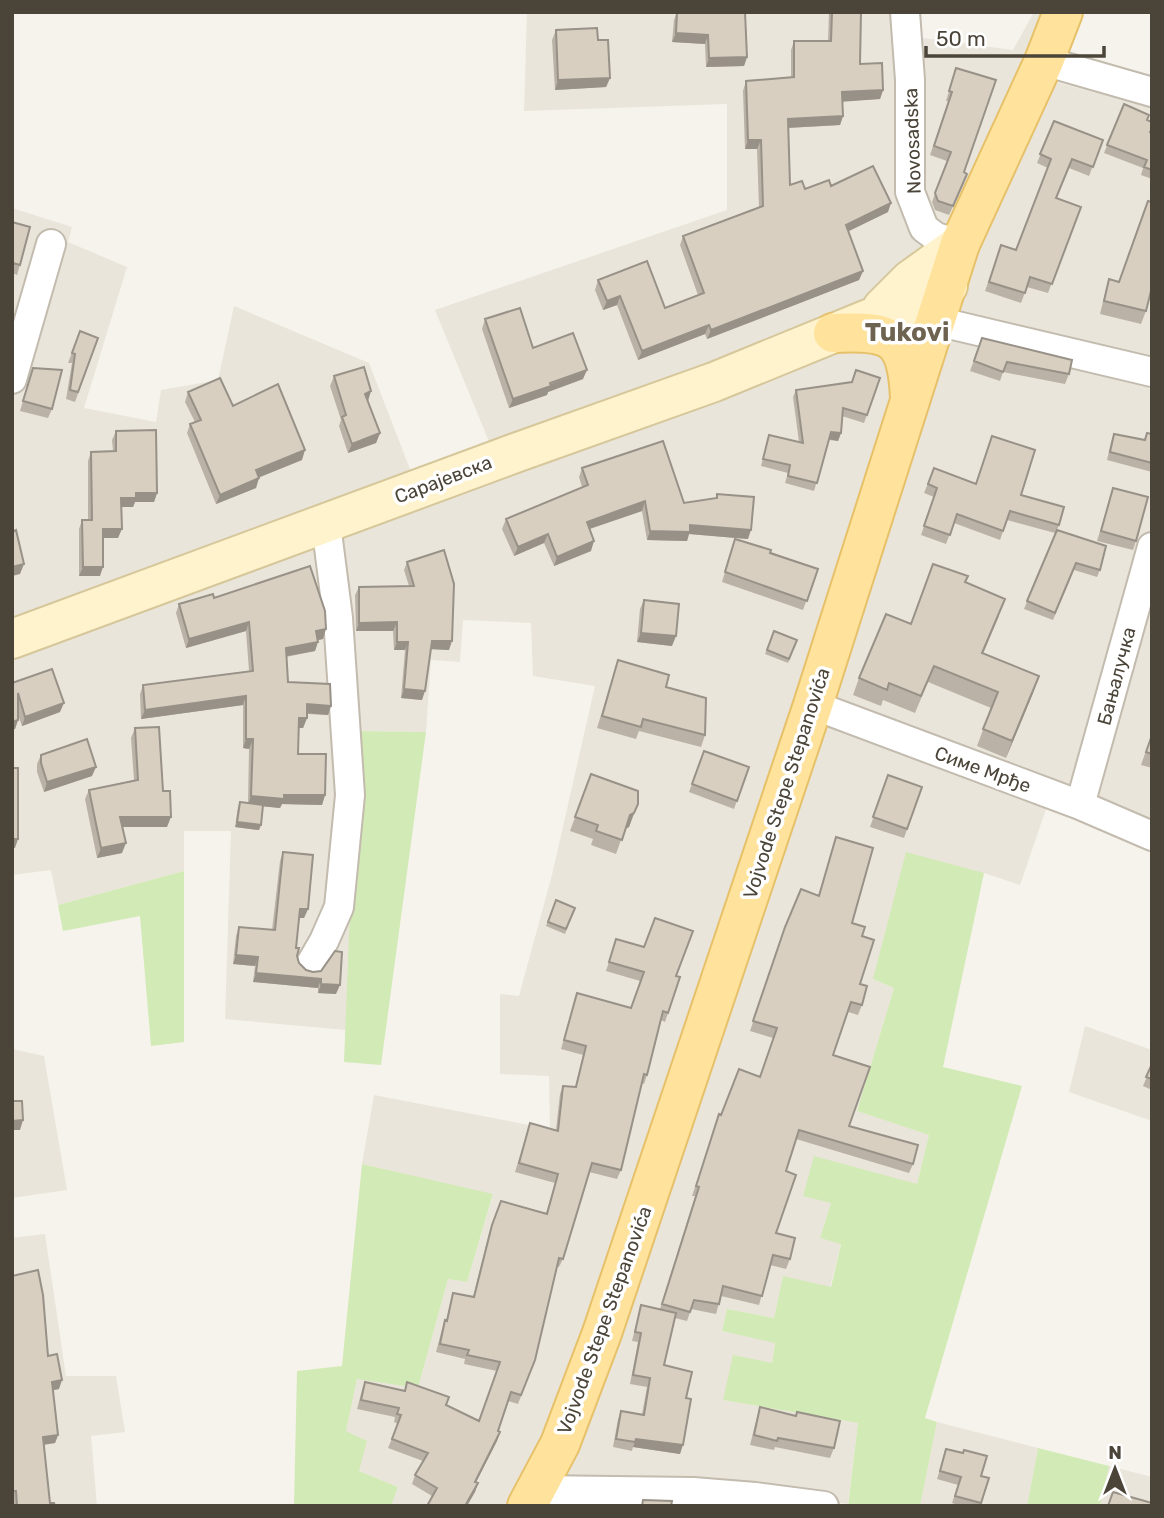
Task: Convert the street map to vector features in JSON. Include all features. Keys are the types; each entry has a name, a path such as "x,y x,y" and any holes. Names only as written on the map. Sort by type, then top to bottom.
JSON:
{"main road":[{"name":"Vojvode Stepe Stepanovića","path":"531,1498 560,1444 602,1334 813,705 960,244 1044,61 1063,12"},
{"path":"873,317 910,280 960,244"},
{"name":"Сарајевска","path":"12,639 714,382 873,317 909,308 929,299 942,304"},
{"path":"833,333 877,333 897,344 903,352 909,371 911,398"}],"street":[{"name":"Novosadska","path":"905,12 910,80 911,192 924,228 936,237 960,244"},
{"path":"1044,61 1152,92"},
{"path":"12,379 51,244"},
{"path":"942,304 1152,372"},
{"path":"310,965 339,907 350,795 348,733 338,618 326,524"},
{"name":"Бањалучка","path":"1080,805 1152,547"},
{"name":"Симе Мрђе","path":"813,705 1080,805 1152,836"},
{"path":"531,1498 693,1492 824,1506"}],"shaded area":[{"path":"527,12 906,12 916,37 1013,50 1034,12 1078,12 1048,80 1152,108 1152,829 1048,785 1046,809 1020,885 984,873 873,979 894,988 857,1111 929,1135 917,1184 831,1203 820,1238 841,1243 830,1288 783,1276 774,1318 727,1309 722,1331 775,1342 772,1363 723,1400 858,1423 848,1504 729,1490 513,1506 391,1506 398,1487 359,1471 346,1431 357,1378 418,1388 448,1279 467,1282 493,1195 362,1164 374,1095 550,1129 549,1076 500,1074 500,994 519,996 552,875 595,686 533,676 531,623 463,620 460,662 431,660 426,732 357,731 346,1030 225,1019 231,831 184,831 184,871 58,905 51,870 12,875 12,208 72,227 68,242 127,267 84,408 156,422 161,390 218,380 234,306 369,363 413,477 492,449 435,310 727,210 727,104 524,111"},
{"path":"1085,1026 1152,1050 1152,1121 1069,1092"},
{"path":"12,1049 44,1056 67,1190 12,1198"},
{"path":"45,1234 66,1376 116,1376 125,1432 91,1436 97,1506 12,1506 12,1238"},
{"path":"937,1422 1038,1448 1027,1506 920,1506"},
{"path":"1109,1466 1152,1477 1152,1506 1100,1506"}],"green space":[{"path":"357,731 426,732 381,1065 344,1062"},
{"path":"906,852 984,873 943,1067 1022,1086 925,1418 937,1422 920,1506 848,1506 858,1423 723,1400 733,1355 772,1363 775,1343 722,1331 727,1309 774,1318 783,1276 831,1287 841,1244 820,1238 831,1203 803,1196 814,1156 917,1184 929,1135 857,1111 894,988 873,979"},
{"path":"184,871 184,1042 151,1046 140,916 63,931 58,905"},
{"path":"362,1164 493,1194 467,1282 448,1279 418,1388 357,1379 346,1431 367,1441 359,1471 398,1487 391,1506 294,1506 297,1371 342,1366"},
{"path":"1038,1448 1109,1466 1100,1506 1027,1506"}],"building":[{"path":"677,12 745,12 747,57 709,58 708,35 676,33"},
{"path":"832,12 861,12 860,64 882,63 883,90 842,92 843,116 788,119 790,185 802,181 805,189 829,180 831,186 873,166 891,203 846,225 863,271 711,330 709,325 642,351 620,296 607,301 598,280 647,261 665,308 704,293 683,236 763,206 761,140 748,140 746,81 794,77 794,41 831,41"},
{"path":"597,28 598,40 608,40 610,78 558,80 556,30"},
{"path":"956,68 996,80 964,172 967,174 953,206 938,201 935,193 951,152 934,146 952,92 949,91"},
{"path":"1124,104 1149,115 1147,120 1152,122 1152,170 1144,167 1147,160 1107,145"},
{"path":"1054,121 1103,140 1093,167 1072,159 1056,198 1081,207 1052,284 1030,277 1025,293 989,282 1001,245 1016,250 1051,159 1040,154"},
{"path":"1148,201 1152,202 1152,287 1146,311 1104,301 1109,279 1119,282"},
{"path":"12,222 30,227 20,265 13,263 12,268"},
{"path":"520,308 533,348 573,333 587,370 513,399 485,319"},
{"path":"80,331 98,338 78,392 70,390 75,354 72,353"},
{"path":"982,338 1072,360 1069,374 1007,362 1003,372 974,361"},
{"path":"364,367 371,391 365,394 380,433 352,444 342,417 346,415 334,376"},
{"path":"33,368 62,370 52,409 23,401"},
{"path":"856,370 880,378 867,415 843,408 841,433 831,432 817,483 788,476 790,465 763,459 769,435 803,443 796,390 852,382"},
{"path":"220,378 233,406 278,384 305,450 256,470 259,478 220,495 190,424 201,420 188,392"},
{"path":"156,430 157,493 136,493 136,498 121,498 122,529 103,529 103,567 83,567 82,520 92,520 91,452 116,451 116,431"},
{"path":"1147,433 1152,434 1152,463 1110,452 1114,434 1145,440"},
{"path":"992,436 1035,450 1021,495 1064,507 1059,525 1010,511 1003,531 957,514 950,535 924,526 937,488 928,484 934,468 976,484"},
{"path":"663,441 684,503 717,498 717,494 754,497 751,530 690,525 690,532 650,531 645,501 587,522 594,541 557,557 548,534 518,547 506,519 588,485 582,468"},
{"path":"1113,488 1148,497 1136,541 1101,531"},
{"path":"16,530 24,564 12,567 12,532"},
{"path":"1057,530 1106,546 1100,570 1076,563 1055,613 1027,601"},
{"path":"735,539 818,569 807,601 725,572"},
{"path":"444,550 454,584 452,641 432,641 425,691 404,689 408,642 397,642 397,622 359,623 359,587 414,586 407,562"},
{"path":"933,564 968,576 965,582 1005,599 982,653 1039,676 1012,741 983,729 998,692 934,666 921,696 889,683 887,690 859,678 886,614 911,624"},
{"path":"310,566 325,611 326,629 316,631 318,642 286,648 288,682 330,684 331,706 307,704 307,718 299,718 298,754 326,754 325,795 284,795 284,799 251,796 253,739 246,739 246,696 145,710 143,685 253,671 249,622 189,639 179,604 213,594 214,598"},
{"path":"644,600 679,604 676,636 641,633"},
{"path":"774,631 797,640 789,659 767,650"},
{"path":"618,660 669,675 666,687 706,698 705,735 643,719 641,727 602,716"},
{"path":"52,669 64,703 25,717 18,693 18,720 12,722 12,683"},
{"path":"159,727 163,791 170,791 171,817 120,817 126,843 101,848 89,790 138,780 135,728"},
{"path":"1152,735 1152,754 1146,752"},
{"path":"87,739 96,767 47,782 41,755"},
{"path":"704,751 749,767 737,801 692,784"},
{"path":"12,768 18,768 18,839 12,839"},
{"path":"591,774 638,791 638,804 630,815 622,840 596,831 598,825 575,817"},
{"path":"888,775 922,787 907,829 873,817"},
{"path":"240,802 263,805 261,825 237,822"},
{"path":"836,837 873,848 852,923 865,927 862,936 874,940 860,984 867,986 862,1005 851,1002 833,1055 870,1067 849,1126 918,1145 913,1164 799,1130 786,1171 796,1175 776,1233 795,1238 790,1259 773,1255 762,1296 723,1286 719,1304 694,1300 690,1312 662,1304 719,1114 721,1115 739,1069 760,1077 777,1028 753,1021 785,927 801,889 819,896"},
{"path":"283,852 313,855 308,909 300,909 296,948 299,948 299,963 306,970 321,971 335,951 342,952 340,985 321,984 321,979 256,973 258,957 236,955 239,927 275,930"},
{"path":"556,900 575,908 566,929 548,922"},
{"path":"655,918 693,931 676,976 680,977 668,1013 663,1011 647,1075 644,1074 621,1170 592,1163 563,1259 559,1258 535,1360 521,1395 511,1392 498,1431 500,1432 465,1506 427,1506 437,1488 415,1475 428,1453 392,1439 401,1415 397,1414 399,1408 361,1400 365,1382 405,1391 407,1382 449,1397 446,1405 479,1421 500,1362 467,1355 469,1350 440,1344 453,1293 474,1297 492,1225 501,1201 547,1214 558,1174 519,1163 530,1123 558,1131 563,1086 576,1087 586,1046 564,1040 577,993 631,1008 644,972 609,962 616,939 644,947"},
{"path":"1152,1064 1152,1079 1146,1077"},
{"path":"12,1101 22,1101 23,1120 12,1121"},
{"path":"38,1270 48,1356 57,1354 62,1380 52,1382 58,1435 43,1437 50,1503 55,1506 17,1506 16,1491 12,1491 12,1276"},
{"path":"641,1305 676,1313 664,1365 692,1372 686,1398 691,1399 683,1445 616,1439 621,1411 644,1415 650,1378 633,1375 641,1333 635,1332"},
{"path":"760,1407 796,1416 797,1412 840,1421 834,1448 778,1438 777,1441 754,1435"},
{"path":"946,1449 987,1456 981,1476 989,1478 981,1503 955,1496 961,1477 940,1471"},
{"path":"1113,1492 1152,1503 1152,1506 1108,1506"},
{"path":"643,1500 672,1501 671,1506 642,1506"}],"district":[{"name":"Tukovi","path":"907,332"}]}
